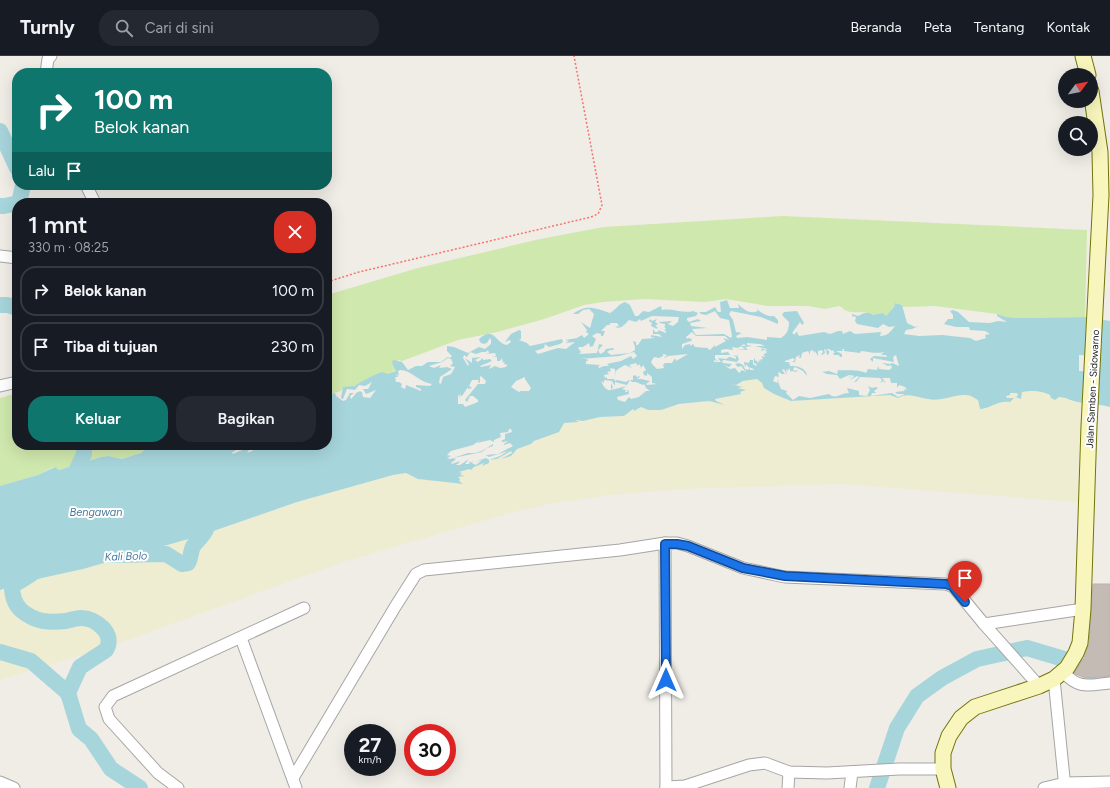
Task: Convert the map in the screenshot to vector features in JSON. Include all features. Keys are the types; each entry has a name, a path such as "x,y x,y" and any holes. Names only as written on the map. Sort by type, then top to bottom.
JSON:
{"street":[{"path":"47,68 48,59 51,56"},
{"path":"1083,56 1086,68"},
{"name":"Jalan Samben - Sidowarno","path":"1061,673 1076,653 1080,643 1083,609 1089,426 1100,229 1100,152 1094,108"},
{"path":"0,256 12,257"},
{"path":"0,386 12,383"},
{"path":"665,544 666,787 685,786 749,765 764,763 789,772 827,773 899,769 943,769"},
{"path":"294,785 391,613 419,572 665,544 677,544 688,546 743,568 785,576 946,584 952,586 956,590 1038,686"},
{"path":"178,788 158,773 109,719 105,707 113,696 304,608"},
{"path":"984,624 1083,609"},
{"path":"241,638 294,785"},
{"path":"948,788 943,769 943,753 949,736 961,718 975,707 1038,686 1061,673"},
{"path":"1061,673 1078,684 1110,683"},
{"path":"1061,673 1065,786"},
{"path":"788,788 789,772"},
{"path":"850,788 852,772"},
{"path":"0,782 14,788"},
{"path":"1044,788 1110,782"}],"path":[{"path":"332,280 359,272 591,218 598,214 602,205 574,56"}],"green space":[{"path":"783,216 1087,230 1085,317 1017,318 935,306 903,307 902,305 895,303 894,307 886,316 850,312 839,306 825,309 808,306 768,306 726,299 705,302 644,299 603,302 584,305 544,319 497,332 458,340 402,361 398,360 396,370 387,374 378,374 352,387 343,387 341,391 332,394 332,294 418,268 540,239 604,227"},
{"path":"757,379 762,383 764,388 774,394 791,401 890,395 897,398 907,395 929,400 943,399 959,395 969,395 978,400 978,404 987,408 994,404 1013,398 1008,398 1006,396 1009,394 1017,393 1018,397 1021,399 1022,392 1028,391 1046,393 1083,403 1078,502 842,484 679,489 609,495 549,504 506,514 346,561 108,647 0,680 0,590 42,578 83,569 199,536 297,502 393,475 406,473 418,479 462,484 458,481 460,479 457,477 463,476 458,472 484,462 482,466 489,463 489,461 497,459 512,451 512,453 502,459 511,456 517,449 559,431 564,423 600,417 624,416 633,409 634,411 641,407 648,410 709,401 722,404 715,399 741,394 740,392 744,390 736,388 737,386 729,385"},
{"path":"12,394 12,450 144,450 141,453 122,459 108,456 59,470 53,467 38,475 0,486 0,398"}],"water":[{"name":"Bengawan","path":"727,300 730,308 739,308 738,304 749,312 755,312 758,311 756,308 764,314 774,316 778,320 778,324 761,317 731,311 729,314 733,320 736,332 742,333 736,336 737,338 747,337 767,340 767,337 781,338 785,335 788,330 789,322 782,315 784,312 797,311 804,323 802,325 800,322 792,333 796,335 795,333 797,332 799,336 824,332 830,334 838,331 842,331 843,334 850,331 855,334 881,332 880,336 885,335 895,326 889,327 883,324 878,328 857,324 855,321 856,317 852,316 852,314 858,316 866,313 873,315 883,313 886,316 894,307 895,303 902,305 907,323 915,327 919,326 906,330 904,334 919,336 942,335 970,338 976,341 986,338 985,335 990,334 985,331 970,330 969,327 956,327 944,324 948,319 953,319 953,315 950,311 953,310 958,312 969,322 1007,322 997,316 997,314 1017,318 1089,317 1110,321 1110,407 1075,401 1062,397 1055,400 1051,398 1050,395 1033,391 1022,392 1021,399 1015,397 1018,396 1017,393 1010,393 1010,395 1006,396 1007,398 1014,398 1010,402 1002,402 980,409 978,400 966,395 938,400 909,395 898,398 890,395 791,401 764,388 762,383 757,379 743,381 736,385 730,384 743,387 737,388 746,390 740,392 741,394 715,399 716,401 725,405 709,401 679,404 661,410 648,410 641,407 634,411 633,409 624,416 600,417 583,421 575,420 579,422 564,423 559,432 517,449 511,456 501,459 512,453 511,451 497,459 489,460 489,463 482,466 484,463 474,467 471,470 469,469 459,472 462,473 460,475 465,476 458,477 460,479 459,481 463,484 418,479 406,473 393,475 297,502 199,536 83,569 42,578 0,590 0,486 38,475 55,467 59,470 108,456 122,459 141,453 144,450 236,450 232,453 233,454 242,450 249,450 247,453 254,450 332,450 332,394 335,393 336,396 343,401 346,400 350,393 354,393 350,396 351,399 360,392 362,392 363,397 370,398 376,390 366,394 363,389 368,389 372,382 365,386 359,385 355,390 347,389 343,399 341,398 343,387 355,386 382,372 387,374 396,371 392,363 393,360 402,362 408,370 416,366 422,366 428,362 441,362 448,357 450,358 452,356 447,351 447,346 454,347 468,353 479,347 485,349 491,344 491,340 490,338 487,343 483,344 480,342 479,339 484,335 492,334 500,342 507,345 511,342 510,340 505,342 511,334 519,330 521,331 521,339 519,340 530,346 562,339 563,342 560,344 549,347 545,344 544,348 535,351 538,354 558,348 566,349 575,342 565,343 569,341 565,340 577,338 582,335 584,338 589,334 586,332 587,330 581,322 590,328 594,314 589,309 583,310 578,314 573,314 587,308 595,308 610,313 625,302 630,305 635,316 638,316 643,311 649,312 661,306 662,310 686,312 693,311 698,313 696,316 687,318 687,320 689,322 698,319 701,321 690,323 691,326 708,328 692,329 696,335 724,334 731,338 732,336 729,320 720,318 715,311 706,315 699,312 706,312 715,307 718,312 721,312 720,302","holes":["652,316 679,317 678,322 673,326 668,324 672,321 659,322 665,324 664,326 666,329 664,330 655,326 658,324 655,322 657,319 652,321 650,319 649,321 652,323 651,326 666,331 666,333 658,330 658,332 655,332 653,329 653,334 659,334 662,337 651,335 651,337 655,338 642,339 638,345 636,345 636,342 633,341 635,350 630,353 611,355 607,352 614,350 613,348 606,349 600,354 598,350 603,345 599,344 597,353 579,354 581,352 578,348 589,343 590,347 593,346 596,339 592,336 597,333 603,336 605,331 601,331 607,325 617,323 619,326 615,327 619,328 629,320 636,322 640,319 641,321","692,332 696,336 725,336 729,340 723,338 726,341 715,347 715,345 710,350 708,348 695,347 693,344 690,346 690,344 685,345 682,349 682,344 691,341 692,339 687,339 686,337","747,343 760,344 765,346 755,346 767,349 761,348 762,350 760,351 765,350 767,352 763,355 765,356 764,357 761,356 763,359 759,360 762,362 759,361 758,358 759,363 755,360 755,358 754,359 754,363 757,364 756,366 753,364 753,360 750,360 749,363 744,362 745,367 747,364 748,367 754,369 753,370 750,370 750,368 748,370 745,369 743,365 739,363 735,364 738,367 741,366 746,372 742,370 739,373 735,368 730,369 724,365 729,367 732,364 723,363 722,361 724,360 737,362 739,359 737,356 733,355 736,359 730,357 731,356 726,359 718,358 721,362 714,362 714,360 718,361 715,359 715,355 730,355 728,352 721,353 721,350 733,350 732,347 738,348 741,346 745,349 736,349 748,350 745,347 752,346 747,345","824,349 826,350 827,355 829,354 829,351 826,349 829,349 832,351 833,350 835,353 833,353 834,355 839,355 840,357 842,357 842,354 836,351 843,351 842,349 844,349 844,351 860,353 861,351 876,353 884,352 881,355 886,355 887,357 874,356 870,359 873,362 873,358 894,362 893,357 896,355 899,366 892,363 882,363 888,366 891,365 892,368 889,370 879,369 878,366 877,370 868,369 866,373 838,370 837,374 829,371 822,372 837,375 840,379 849,375 851,375 848,379 852,375 854,376 850,380 857,376 859,377 854,382 856,382 860,377 880,378 882,380 880,383 883,381 886,383 882,378 890,378 891,383 897,383 897,388 899,385 905,387 907,390 903,389 905,391 895,392 897,394 905,394 898,397 892,393 871,396 872,393 876,393 874,391 878,388 868,386 870,390 867,396 859,395 859,391 847,388 849,393 836,396 829,394 810,398 799,396 793,400 786,393 787,391 781,389 778,382 779,378 777,383 773,381 775,376 779,377 778,373 780,372 781,374 785,374 782,370 784,369 787,375 786,369 788,371 789,368 791,372 796,372 798,370 794,371 793,369 795,367 803,371 807,376 803,369 798,367 790,366 789,362 785,361 793,358 795,360 792,362 795,362 796,357 800,355 799,358 801,358 802,353 808,351 810,355 810,351 813,350 818,356 818,351 822,350 822,355 825,353","488,350 489,353 485,354 495,353 496,356 492,356 497,357 497,361 500,361 502,358 503,363 504,362 505,365 507,364 506,367 500,368 495,366 489,369 491,365 481,367 480,366 492,361 490,359 483,360 483,358 478,362 475,360 481,357 472,358 472,363 465,358 469,364 468,366 463,358 464,355 467,357 470,352 476,354 486,352","634,352 637,356 633,359 631,356 621,361 607,364 609,366 599,368 598,366 601,365 586,364 586,361 588,361 587,359 580,359 619,356","663,354 667,355 664,358 668,356 688,354 676,361 675,358 672,363 665,363 663,365 664,368 657,369 651,362 654,357 659,358 663,356","1079,355 1097,356 1097,372 1079,371","448,358 451,359 453,363 450,366 455,367 451,374 443,377 441,384 439,383 440,377 452,369 447,367 439,368 441,365 434,368 429,366 442,362","636,363 638,366 639,364 641,368 643,365 646,370 643,372 644,375 647,376 647,373 652,377 652,383 657,384 647,385 646,384 650,381 636,379 640,376 637,377 635,375 633,376 633,380 626,382 615,381 614,379 607,379 607,377 605,378 604,375 609,374 607,372 611,371 610,368 615,369 615,372 625,365 632,368 629,365","400,370 432,384 430,386 416,385 416,387 421,389 421,391 406,385 405,389 401,387 402,384 396,382 395,377 398,377 396,374 399,376 398,371","481,376 486,381 485,384 478,384 465,400 467,402 470,396 473,396 478,400 478,402 465,407 463,404 458,404 458,395 461,398 459,394 462,396 468,387 468,389 472,388 469,386 472,380 479,380 478,382 480,383","525,377 531,388 529,391 519,392 511,387 516,381","604,380 612,381 615,386 615,382 627,385 630,380 632,382 644,384 650,391 646,391 641,397 645,391 639,397 631,399 629,397 625,402 618,400 617,397 629,394 628,389 627,392 625,392 626,390 622,389 627,386 608,390 601,381 604,383","509,429 511,429 512,432 505,434 505,439 501,441 508,441 504,445 510,443 513,446 498,454 486,455 489,457 508,451 500,456 489,460 486,458 474,462 482,460 476,465 472,463 473,460 471,463 470,461 469,464 465,464 469,459 460,465 455,465 460,461 452,464 451,463 456,459 447,458 451,456 447,455 451,451 473,445 480,440 477,443 490,440 494,442 494,440 501,437 500,433 508,432"]},
{"path":"493,444 493,446 482,452 453,458 468,453 482,451"}],"building":[{"path":"1093,584 1110,584 1110,676 1085,678 1074,673 1084,658 1089,644"}],"waterway":[{"name":"Kali Bolo","path":"0,131 12,157"},
{"name":"Kali Bolo","path":"20,198 22,190"},
{"name":"Kali Bolo","path":"0,206 12,204"},
{"name":"Kali Bolo","path":"0,305 12,306"},
{"name":"Kali Bolo","path":"71,482 84,454 84,450"},
{"name":"Kali Bolo","path":"111,555 166,554 182,564 188,563 193,547 205,532 207,525 204,516"},
{"name":"Kali Bolo","path":"30,575 12,586 14,600 22,611 37,620 48,622 66,621 79,618 87,619 103,628 108,638 106,650 80,667 68,693"},
{"path":"877,788 897,728 917,696 942,678 977,659 1027,648 1064,659 1110,680"},
{"path":"0,652 31,661 68,693"},
{"path":"68,693 79,729 91,739 111,769 140,788"}],"route":[{"path":"666,680 665,544 688,546 706,555 743,568 785,576 902,582 934,582 946,584 952,586 965,602"}]}
